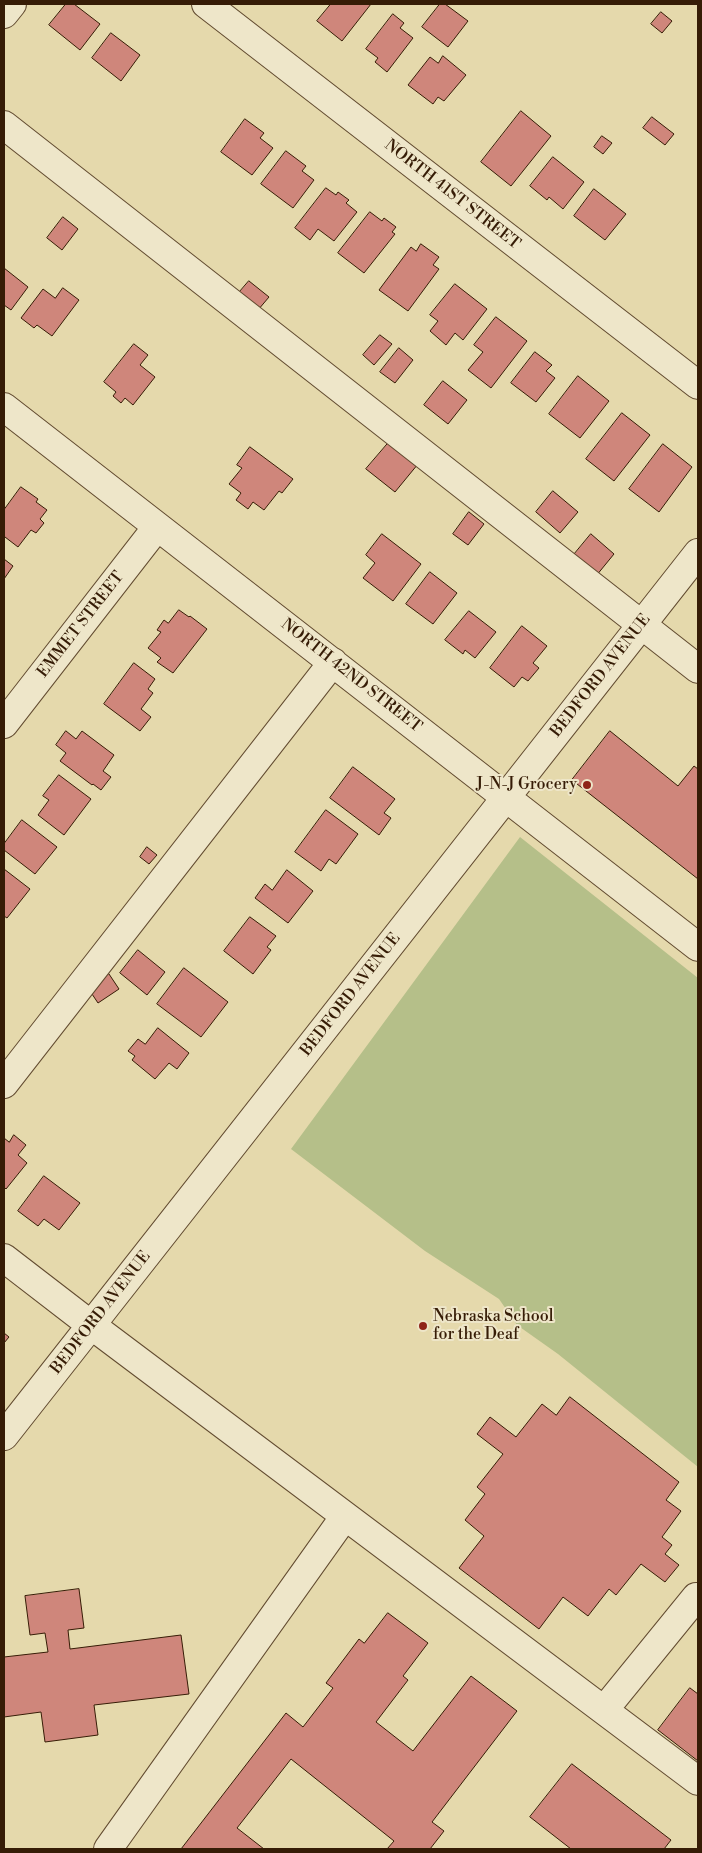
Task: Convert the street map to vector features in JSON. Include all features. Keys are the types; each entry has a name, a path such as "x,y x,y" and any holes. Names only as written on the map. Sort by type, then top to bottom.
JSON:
{"street":[{"path":"4,14 12,4"},
{"name":"NORTH 41ST STREET","path":"206,4 698,385"},
{"path":"4,125 698,669"},
{"name":"NORTH 42ND STREET","path":"4,407 698,946"},
{"name":"EMMET STREET","path":"4,724 157,526"},
{"name":"BEDFORD AVENUE","path":"4,1436 698,553"},
{"path":"4,1084 333,662"},
{"path":"4,1258 91,1326 698,1781"},
{"path":"108,1849 345,1516"},
{"path":"604,1710 696,1597 698,1598"}],"green space":[{"path":"520,837 698,978 698,1467 558,1354 517,1325 499,1299 425,1251 291,1149"}],"building":[{"path":"66,4 74,4 100,24 80,50 49,25"},
{"path":"331,4 371,4 342,41 317,21"},
{"path":"440,4 445,4 468,21 448,47 422,27"},
{"path":"661,12 672,21 662,33 651,24"},
{"path":"393,14 404,23 400,28 413,38 387,72 375,62 378,58 366,49"},
{"path":"111,33 140,55 121,81 92,58"},
{"path":"443,56 466,75 444,101 438,97 433,104 408,85 430,57 438,63"},
{"path":"521,111 551,136 511,186 481,162"},
{"path":"652,117 674,134 665,145 643,128"},
{"path":"245,119 264,133 260,138 273,148 252,175 221,152"},
{"path":"602,136 612,143 603,154 594,147"},
{"path":"286,151 306,166 302,171 314,180 293,208 261,184"},
{"path":"553,157 584,182 563,209 549,197 547,200 530,186"},
{"path":"326,188 336,195 338,192 349,200 346,203 357,212 334,241 318,229 310,240 295,228"},
{"path":"594,189 626,214 605,240 574,216"},
{"path":"370,212 382,221 384,218 396,227 392,232 395,234 364,273 338,253"},
{"path":"63,217 78,229 62,250 47,238"},
{"path":"421,244 439,257 433,265 439,269 408,311 379,290 411,247 416,251"},
{"path":"4,268 28,287 11,310 4,305"},
{"path":"249,281 269,297 258,310 237,295"},
{"path":"455,284 487,309 463,340 455,333 446,345 430,331 438,321 430,315"},
{"path":"63,288 79,300 52,336 37,325 34,328 21,318 43,289 55,298"},
{"path":"496,317 527,341 491,388 468,370 483,352 474,345"},
{"path":"380,335 392,344 374,365 363,355"},
{"path":"134,344 148,355 140,365 155,377 133,405 125,398 121,403 113,396 116,392 104,382"},
{"path":"399,348 413,360 395,383 380,372"},
{"path":"535,352 552,365 546,371 555,378 536,402 511,383"},
{"path":"578,376 609,401 580,438 549,414"},
{"path":"443,381 467,400 448,424 424,405"},
{"path":"622,413 650,435 614,481 586,459"},
{"path":"390,441 418,464 395,492 366,469"},
{"path":"663,444 692,467 659,512 629,489"},
{"path":"250,447 293,479 282,493 279,491 264,510 253,502 248,509 236,500 241,493 229,484 242,468 237,465"},
{"path":"21,487 38,499 36,502 47,510 40,519 44,523 36,533 31,530 18,547 4,538 4,510"},
{"path":"553,491 578,512 560,533 536,512"},
{"path":"469,512 484,524 468,545 453,534"},
{"path":"382,534 421,564 393,601 363,578 375,563 366,555"},
{"path":"591,534 614,554 596,576 572,557"},
{"path":"4,559 13,566 4,579"},
{"path":"430,572 457,593 433,624 406,604"},
{"path":"179,610 207,629 173,673 157,662 161,658 148,648 161,632 157,630 164,620 168,623"},
{"path":"469,611 496,632 475,658 465,650 463,654 445,640"},
{"path":"522,626 547,646 533,663 539,668 528,681 522,677 514,687 490,668"},
{"path":"134,663 155,679 148,689 153,693 141,709 151,717 140,731 104,704"},
{"path":"66,731 76,739 82,731 114,755 103,771 111,777 101,790 60,761 66,753 56,745"},
{"path":"610,731 678,786 694,766 698,769 698,879 572,780"},
{"path":"353,767 395,799 384,813 391,818 379,835 330,798"},
{"path":"59,775 91,799 64,835 38,815 49,800 43,796"},
{"path":"326,810 358,834 336,864 329,859 321,871 295,852"},
{"path":"22,820 57,847 35,874 4,850 4,844"},
{"path":"147,847 157,855 149,864 140,857"},
{"path":"4,869 30,889 7,918 4,916"},
{"path":"287,870 313,891 288,923 255,898 265,884 272,890"},
{"path":"250,917 276,936 267,947 271,950 253,974 224,951"},
{"path":"138,950 165,972 147,995 120,973"},
{"path":"184,968 228,1002 201,1037 157,1004"},
{"path":"109,974 119,989 98,1003 88,988"},
{"path":"158,1028 189,1053 177,1069 169,1063 155,1079 132,1060 135,1056 128,1051 138,1039 145,1044"},
{"path":"14,1135 26,1145 18,1155 27,1163 6,1189 4,1187 4,1138 9,1142"},
{"path":"44,1176 80,1203 59,1230 44,1219 38,1226 18,1211"},
{"path":"4,1333 9,1337 4,1343"},
{"path":"570,1397 679,1482 666,1500 681,1511 662,1537 672,1545 665,1554 679,1565 665,1582 641,1564 616,1595 609,1589 588,1616 563,1597 539,1629 459,1568 484,1536 465,1520 485,1494 477,1487 503,1454 477,1434 490,1417 516,1437 542,1404 556,1415"},
{"path":"79,1589 84,1628 68,1630 70,1649 181,1635 189,1694 94,1705 98,1735 45,1742 41,1712 4,1717 4,1657 48,1652 45,1633 30,1635 25,1596"},
{"path":"388,1613 428,1643 403,1676 408,1680 376,1722 413,1751 471,1676 517,1711 432,1822 444,1831 430,1849 387,1849 394,1841 291,1759 237,1828 264,1849 181,1849 286,1713 303,1727 333,1688 326,1683 359,1639 364,1643"},
{"path":"690,1688 698,1694 698,1761 658,1730"},
{"path":"572,1764 671,1840 664,1849 571,1849 530,1817"}],"place":[{"name":"J-N-J Grocery","path":"587,785"},
{"name":"Nebraska School for the Deaf","path":"423,1326"}]}
